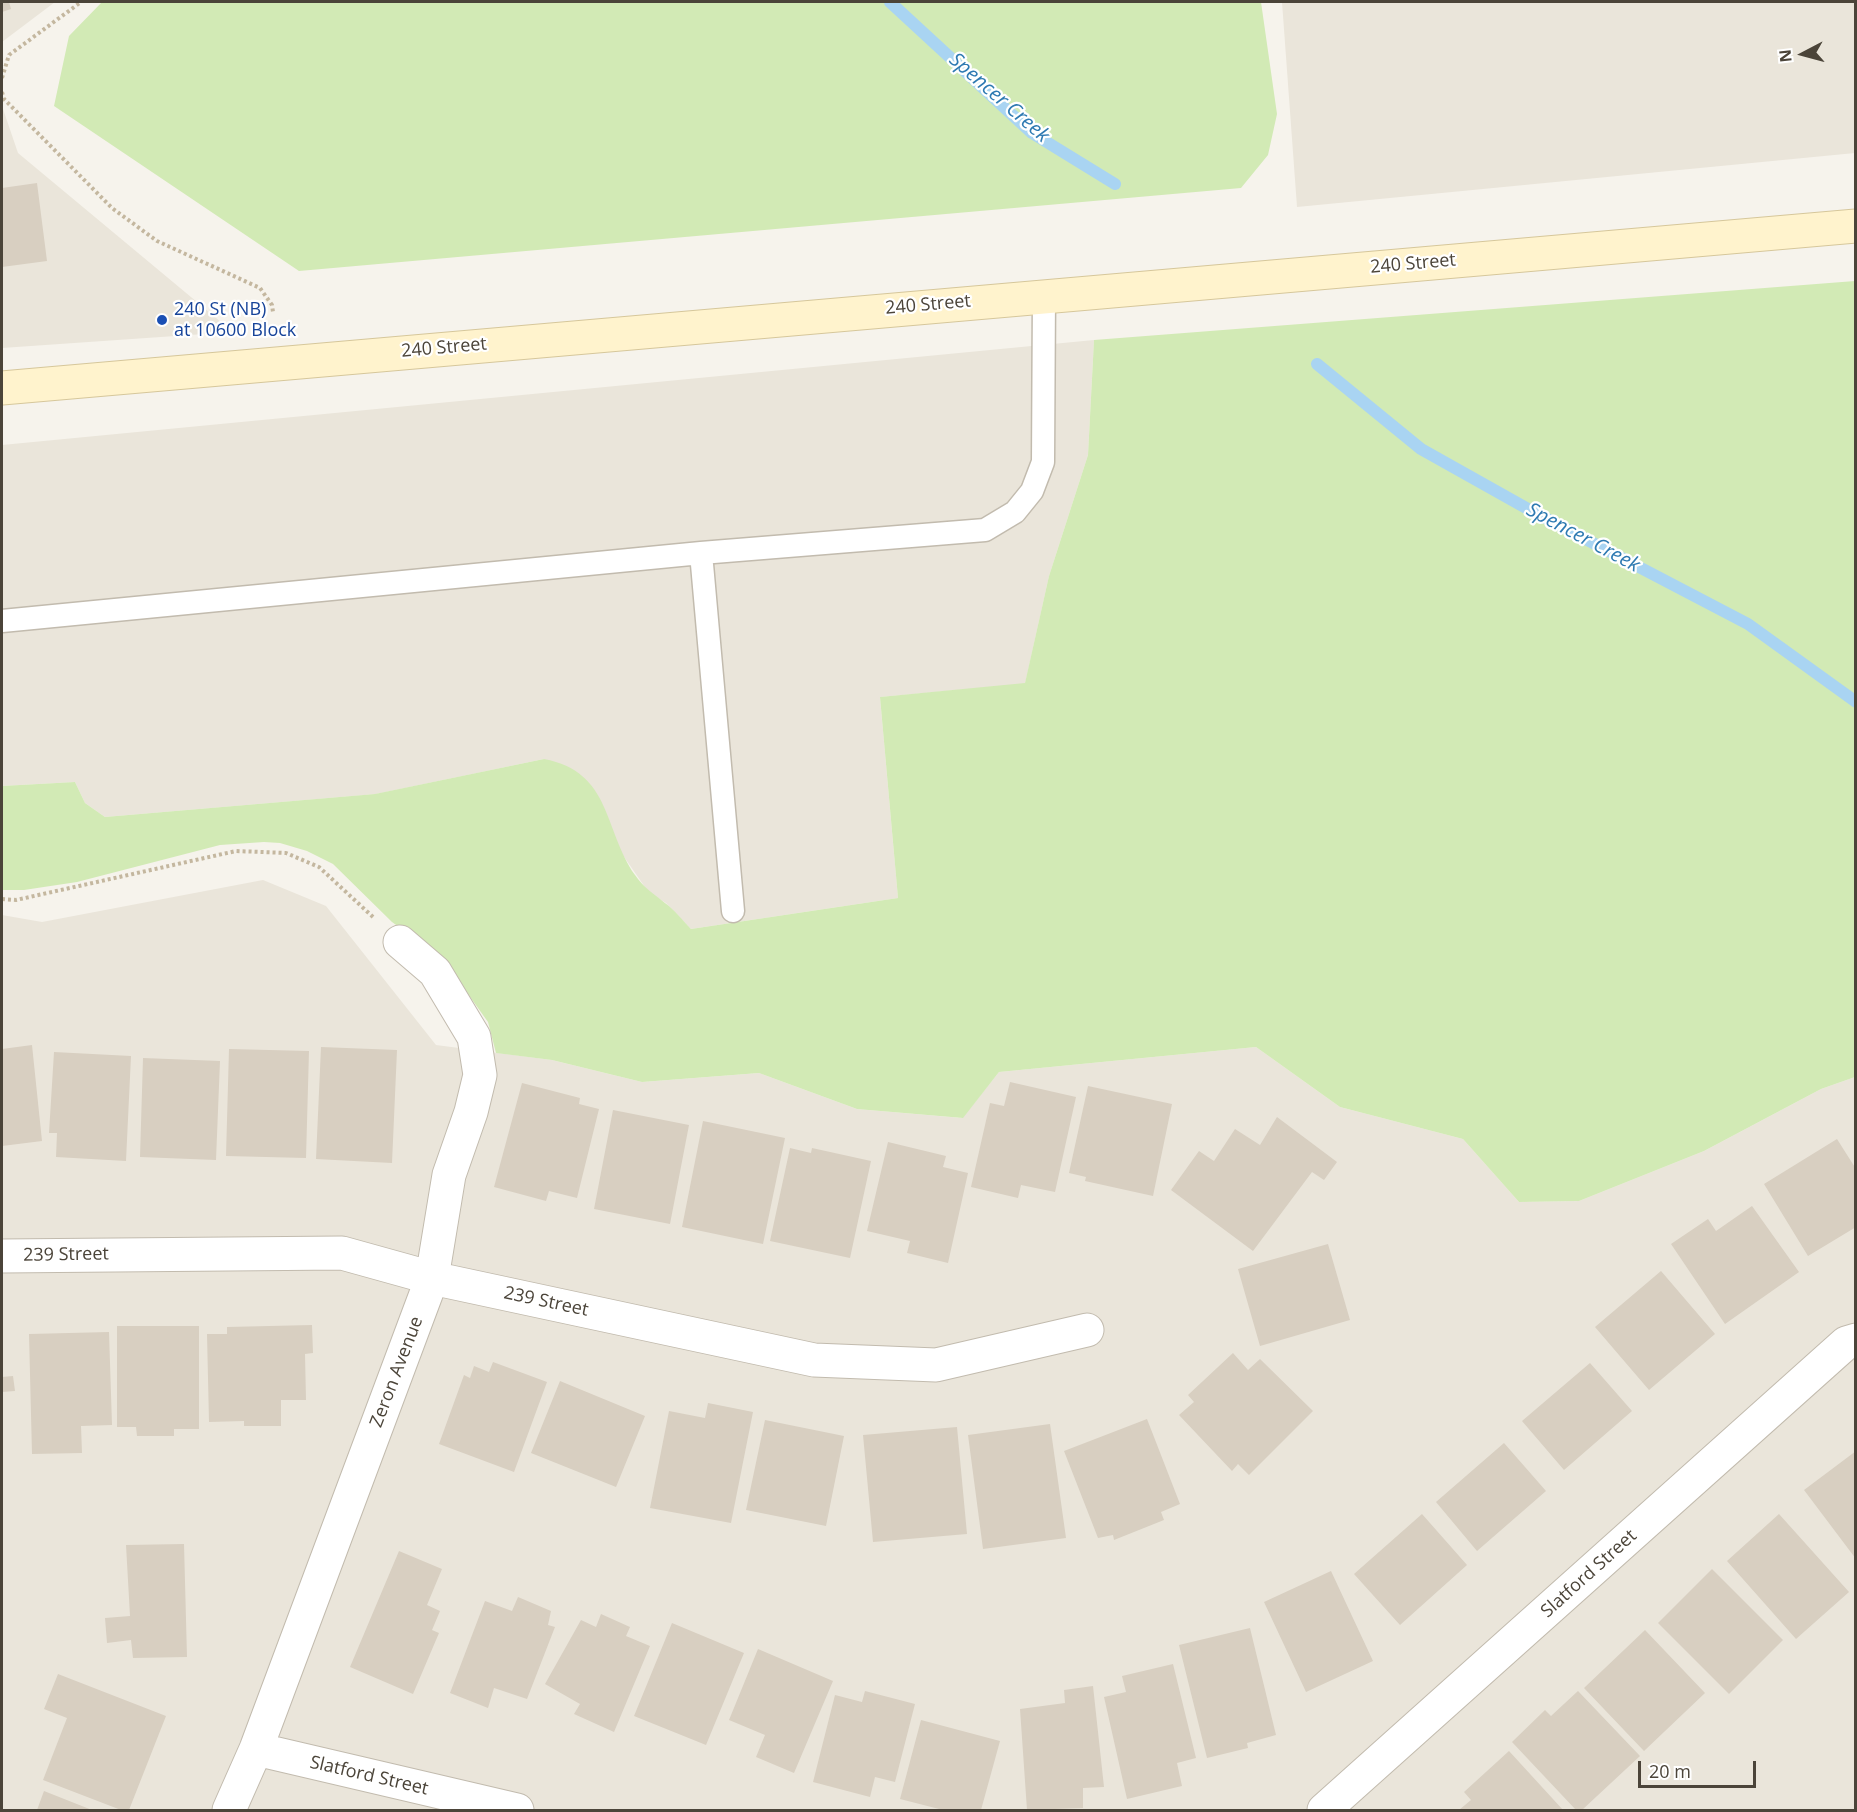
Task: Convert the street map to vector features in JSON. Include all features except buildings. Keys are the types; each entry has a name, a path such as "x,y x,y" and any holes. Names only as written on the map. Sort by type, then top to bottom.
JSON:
{"main road":[{"name":"240 Street","path":"2,388 1044,295 1856,226"}],"street":[{"name":"Zeron Avenue","path":"229,1810 256,1749 432,1278 449,1175 471,1113 480,1075 474,1037 435,972 400,942"},
{"name":"239 Street","path":"2,1256 342,1253 432,1278 814,1360 936,1365 1087,1330"},
{"name":"Slatford Street","path":"1324,1810 1846,1343 1856,1340"},
{"name":"Slatford Street","path":"256,1749 517,1810"}],"lane":[{"path":"2,621 701,553 985,530 1015,512 1032,491 1043,462 1044,295"},
{"path":"701,553 733,911"}],"path":[{"path":"2,78 9,56 81,2"},
{"path":"2,92 4,99 112,208 157,241 260,288 272,305 273,312"},
{"path":"2,899 16,900 236,851 286,853 319,867 400,942"}],"shaded area":[{"path":"2,2 55,2 2,42"},
{"path":"1282,2 1855,2 1855,153 1297,207"},
{"path":"2,106 18,153 233,332 2,348"},
{"path":"1094,340 1088,455 1049,576 1025,684 880,697 898,898 691,929 666,903 649,893 620,851 611,829 544,759 376,794 105,817 85,803 75,782 2,786 2,445"},
{"path":"263,880 326,906 436,1045 552,1060 642,1082 759,1073 857,1109 962,1118 999,1072 1256,1047 1340,1107 1463,1139 1519,1202 1579,1201 1704,1151 1821,1089 1855,1077 1855,1810 2,1810 2,915 42,922"}],"green space":[{"path":"102,2 1261,2 1277,114 1268,155 1241,188 299,271 54,106 69,36"},
{"path":"1855,281 1855,1077 1821,1089 1704,1151 1579,1201 1519,1202 1463,1139 1340,1107 1256,1047 999,1072 963,1118 857,1109 759,1073 642,1082 552,1060 496,1053 488,1022 443,959 392,922 333,864 307,851 280,843 220,845 77,882 24,890 2,890 2,786 75,782 85,803 105,817 375,794 544,759 566,766 582,776 594,789 635,875 691,929 898,898 880,697 1025,683 1049,576 1088,455 1094,340"}],"waterway":[{"name":"Spencer Creek","path":"890,2 1032,133 1115,184"},
{"name":"Spencer Creek","path":"1317,364 1421,449 1528,509 1748,624 1856,702"}],"place":[{"name":"240 St (NB) at 10600 Block","path":"162,320"}]}
